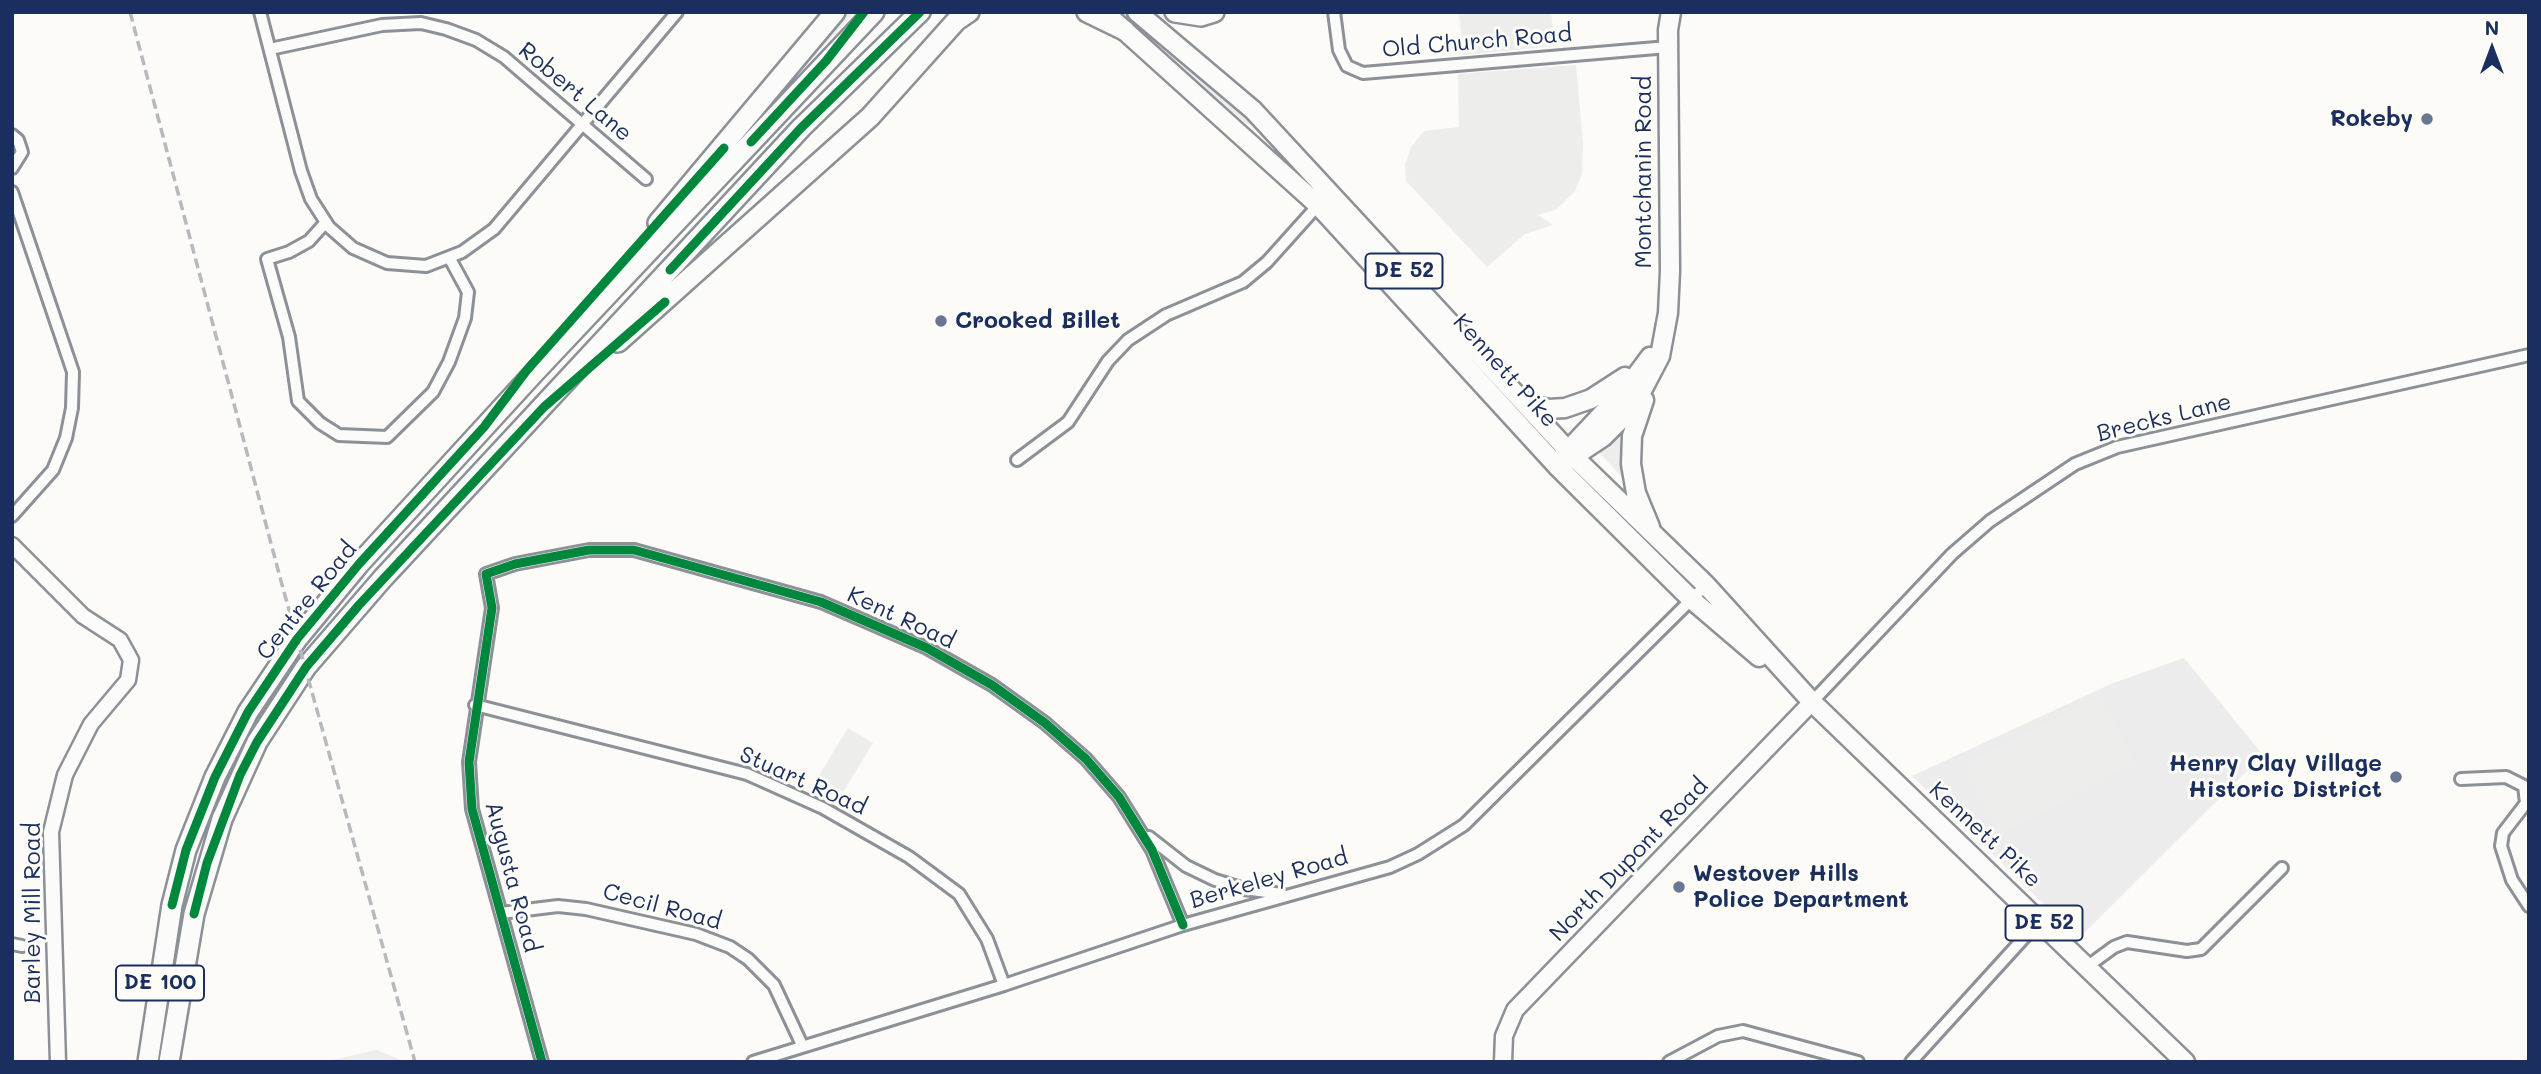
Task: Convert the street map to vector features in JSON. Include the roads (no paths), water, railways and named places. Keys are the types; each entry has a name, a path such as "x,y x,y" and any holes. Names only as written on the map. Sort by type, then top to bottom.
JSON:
{"highway":[{"path":"484,427 527,370 703,172 835,12"},
{"path":"826,61 864,12"},
{"name":"Centre Road","path":"148,1062 181,869 198,815 242,723 312,618 484,427 874,12"},
{"name":"Centre Road","path":"169,1062 194,914 206,863 226,808 257,741 306,667 801,128 920,12"},
{"path":"544,407 849,136 956,21 969,12"},
{"path":"1087,12 1124,30"},
{"path":"1175,12 1201,16 1214,12"}],"main road":[{"name":"Kennett Pike","path":"1104,12 1325,198 1527,404 1570,453 1659,543 1706,585 1812,702 1899,788 2041,919 2185,1062"},
{"name":"Kennett Pike","path":"1137,12 1253,110 1325,198 1558,466 1691,599 1812,702"},
{"name":"Montchanin Road","path":"1558,466 1570,453 1621,419 1637,400 1668,313 1667,25"},
{"path":"1527,404 1556,409 1591,399 1652,363"},
{"path":"1652,363 1635,423 1631,464 1641,507 1659,543"},
{"name":"North Dupont Road","path":"1503,1062 1504,1035 1515,1010 1812,702"}],"street":[{"path":"260,12 301,171 311,199 326,222 353,248 387,263 426,266 449,257 494,229 677,12"},
{"name":"Old Church Road","path":"1334,12 1339,50 1347,66 1363,73 1667,25"},
{"name":"Robert Lane","path":"270,49 382,25 421,23 446,29 476,40 503,57 646,179"},
{"path":"12,135 18,140 22,152 12,168"},
{"path":"12,192 73,372 68,428 53,470 12,516"},
{"path":"1017,460 1068,422 1108,361 1138,331 1166,315 1243,282 1267,262 1325,198"},
{"path":"326,222 310,241 267,259 289,337 298,401 320,423 339,435 387,437 433,392 449,362 465,318 468,292 449,257"},
{"name":"Brecks Lane","path":"1812,702 1952,554 1990,521 2075,464 2117,447 2529,355"},
{"name":"Barley Mill Road","path":"12,545 83,617 120,640 128,649 131,660 128,680 91,724 65,775 51,832 58,1062"},
{"name":"Kent Road","path":"486,574 515,564 589,550 635,550 821,601 927,648 992,685 1045,723 1086,760 1135,822 1162,850 1186,866 1244,889 1289,895"},
{"name":"Augusta Road","path":"486,574 492,608 468,762 472,810 542,1062"},
{"name":"Berkeley Road","path":"753,1062 1004,985 1183,925 1390,867 1464,825 1706,585"},
{"name":"Stuart Road","path":"475,705 747,774 823,808 909,857 959,894 987,939 1004,985"},
{"path":"2461,779 2506,777 2524,786 2526,803 2503,833 2501,846 2512,880 2529,906"},
{"name":"Kent Road","path":"1135,822 1152,850 1183,925"},
{"path":"2088,966 2114,947 2127,942 2187,951 2201,949 2282,868"},
{"name":"Cecil Road","path":"501,913 558,906 586,909 696,934 730,947 748,959 774,985 802,1045"},
{"path":"1910,1062 2041,919"},
{"path":"1670,1062 1718,1036 1743,1031 1858,1062"}],"railway":[{"path":"130,12 281,581 415,1062"}],"place":[{"name":"Rokeby","path":"2427,119"},
{"name":"Crooked Billet","path":"941,321"},
{"name":"Henry Clay Village Historic District","path":"2396,777"},
{"name":"Westover Hills Police Department","path":"1679,887"}]}
